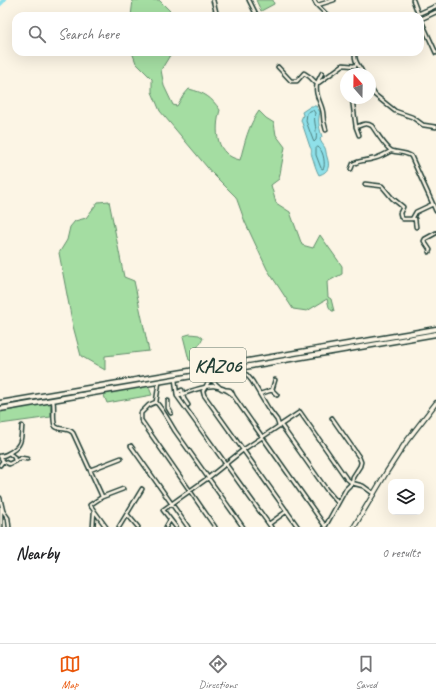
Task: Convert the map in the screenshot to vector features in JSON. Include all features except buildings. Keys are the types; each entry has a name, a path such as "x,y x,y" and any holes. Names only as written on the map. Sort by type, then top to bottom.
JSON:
{"highway":[{"name":"KАZ06","path":"0,403 436,329"},
{"name":"KАZ06","path":"0,409 436,334"}],"main road":[{"path":"354,527 406,442 436,403"}],"street":[{"path":"213,0 216,12"},
{"path":"249,0 255,12"},
{"path":"314,0 324,12"},
{"path":"318,5 334,0"},
{"path":"413,0 418,12"},
{"path":"424,14 436,6"},
{"path":"424,16 435,13 432,8"},
{"path":"424,26 436,53"},
{"path":"354,56 355,65"},
{"path":"317,84 343,65 355,65 360,68"},
{"path":"278,67 294,82 297,81 304,73 317,84"},
{"path":"322,73 317,84 316,91 323,113 323,122 326,130"},
{"path":"376,95 395,111 412,117 423,125 436,127"},
{"path":"353,104 356,127 359,135"},
{"path":"356,127 367,123 372,126 386,146 391,150 401,152 412,157 436,211"},
{"path":"351,169 353,164 357,161 374,159 391,150"},
{"path":"365,184 382,186 392,198 403,207 400,213 401,217 403,219 415,219 416,227"},
{"path":"412,219 416,212 433,204"},
{"path":"429,252 430,250 424,241 436,233"},
{"path":"235,368 247,375 280,425 326,489 338,503"},
{"path":"175,379 180,395 270,526 287,511"},
{"path":"298,527 204,395 203,391 209,380 211,380 233,396 324,527 346,489 352,483 353,477 361,462 332,418"},
{"path":"272,390 275,380"},
{"path":"159,382 156,402 143,410 141,413 141,420 215,527"},
{"path":"180,395 214,386 222,389"},
{"path":"260,394 272,390"},
{"path":"272,390 277,395"},
{"path":"180,395 188,405"},
{"path":"52,400 54,407 53,422 55,426 60,429 68,428 73,432 102,497"},
{"path":"166,417 168,401"},
{"path":"156,402 165,412 166,417 243,527"},
{"path":"168,408 171,413"},
{"path":"176,527 163,510 189,490 208,478 243,450 300,412 346,478 352,483 363,486 374,494"},
{"path":"22,426 20,443 17,448 5,456 0,456 3,461 9,464 21,458 27,459"},
{"path":"131,446 188,527"},
{"path":"9,453 14,457 15,461"},
{"path":"90,470 121,458"},
{"path":"0,465 3,461"},
{"path":"106,527 90,505 102,497 123,489"},
{"path":"119,527 142,489"},
{"path":"0,498 3,510 8,518 9,527"},
{"path":"1,527 2,506"},
{"path":"93,527 94,510"},
{"path":"127,514 138,527"},
{"path":"166,527 170,520"}],"green space":[{"path":"133,0 159,0 170,12 132,12"},
{"path":"256,0 273,0 274,4 261,11"},
{"path":"133,56 170,56 161,70 164,86 173,105 177,106 189,89 203,94 214,102 220,110 217,126 219,141 226,153 232,157 240,160 249,128 259,111 274,123 276,135 285,147 279,179 271,185 276,203 290,212 302,245 313,248 320,235 342,266 342,274 327,282 328,297 331,299 334,311 332,311 329,307 327,299 307,311 293,309 267,269 245,222 236,197 212,173 160,111 152,92 152,79 136,63"},
{"path":"109,201 124,277 134,281 149,351 105,356 105,370 81,356 73,326 59,253 67,240 70,227 75,221 86,218 98,202"},
{"path":"190,334 199,335 203,338 195,352 197,357 195,362 189,360 183,336"},
{"path":"148,385 152,395 107,403 103,393"},
{"path":"50,401 51,417 0,424 0,410"}],"water":[{"path":"311,106 316,106 320,112 319,122 322,137 320,139 325,149 328,163 327,170 319,175 311,155 311,150 301,120 303,115 302,112"}],"waterway":[{"path":"0,4 4,0"}]}
